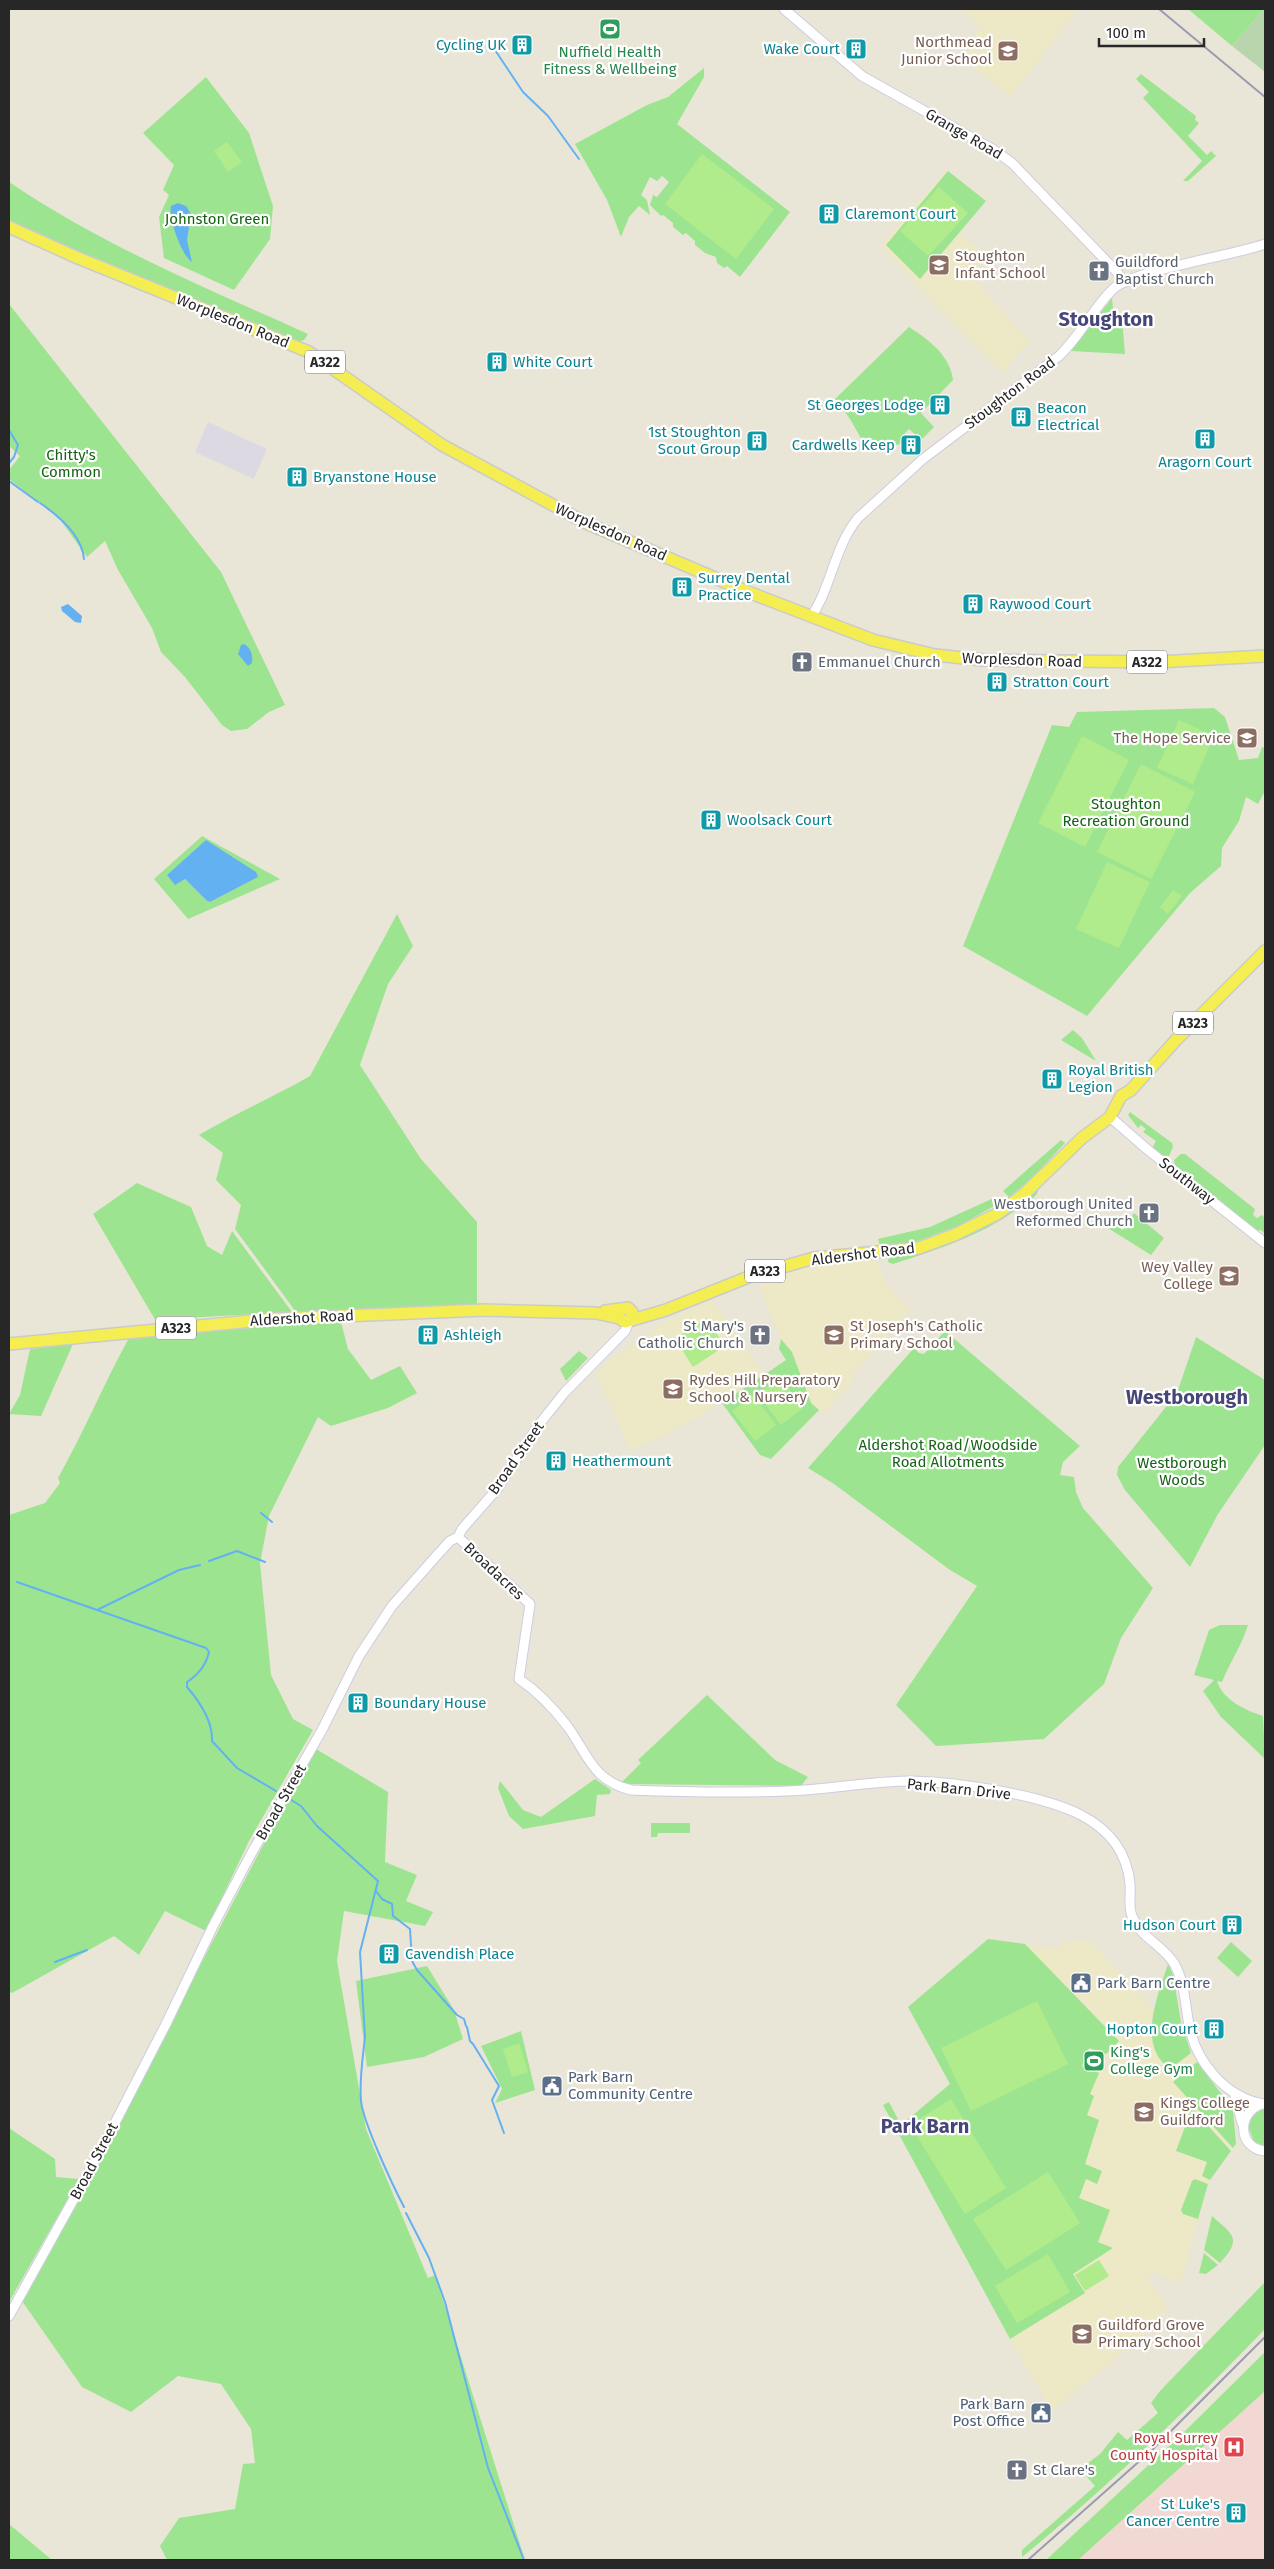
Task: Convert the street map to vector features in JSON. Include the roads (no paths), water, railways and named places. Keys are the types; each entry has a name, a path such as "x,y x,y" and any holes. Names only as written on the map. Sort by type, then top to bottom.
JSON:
{"main road":[{"name":"Worplesdon Road","path":"9,227 186,303 306,350 442,445 544,502 632,544 811,617 873,640 907,650 983,660 1150,662 1265,656"},
{"name":"Aldershot Road","path":"9,1344 298,1317 484,1310 596,1313 625,1317 654,1314 751,1276 796,1263 835,1255 907,1250 954,1235 1008,1207 1043,1178 1082,1138 1110,1117 1121,1096 1131,1090 1176,1040 1265,951"}],"street":[{"name":"Grange Road","path":"784,9 862,76 994,150 1012,163 1120,274 1125,282"},
{"name":"Stoughton Road","path":"811,617 820,604 846,536 858,518 923,460 1059,356 1078,335 1112,290 1125,282 1142,276 1265,244"},
{"name":"Southway","path":"1110,1117 1148,1150 1265,1243"},
{"name":"Broad Street","path":"9,2316 102,2148 162,2032 217,1918 322,1730 359,1656 392,1606 439,1553 458,1537 462,1529 501,1484 537,1427 565,1392 621,1335 625,1317"},
{"name":"Broadacres","path":"458,1537 530,1604 519,1679"},
{"name":"Park Barn Drive","path":"519,1679 536,1692 564,1722 598,1772 612,1784 631,1790 788,1791 909,1781 1016,1795 1061,1806 1085,1818 1106,1833 1124,1855 1130,1885 1130,1912 1134,1922 1145,1936 1172,1960 1181,1977 1189,2026 1201,2058 1235,2094"},
{"path":"1235,2094 1247,2101 1264,2104"},
{"path":"1235,2094 1243,2132 1250,2145 1265,2151"},
{"path":"1242,2124 1249,2111 1264,2104"}],"water":[{"path":"178,203 186,206 191,214 187,240 192,262 180,245 172,219 171,206"},
{"path":"68,604 82,616 81,623 75,622 62,611 61,607"},
{"path":"244,644 252,655 252,663 248,666 238,654 241,645"},
{"path":"206,840 256,872 258,877 210,902 185,879 175,885 167,875"}],"waterway":[{"path":"493,47 523,92 548,116 579,159"},
{"path":"9,430 18,445 14,457 9,463"},
{"path":"9,481 38,502"},
{"path":"40,503 68,527 79,542 84,559"},
{"path":"261,1513 272,1522"},
{"path":"209,1561 237,1551 265,1562"},
{"path":"99,1609 179,1570 200,1565"},
{"path":"17,1582 206,1648 209,1652 206,1661 198,1673 187,1682 187,1687 208,1719 212,1741 237,1768 276,1791"},
{"path":"288,1798 301,1806 317,1826 378,1881 360,1952 365,2037 361,2101 373,2138 404,2207"},
{"path":"376,1891 382,1899 392,1904 393,1916 410,1929 412,1961 417,1970 457,2015 464,2019 466,2026"},
{"path":"55,1962 87,1950"},
{"path":"467,2027 470,2041 499,2086 492,2100 504,2133"},
{"path":"406,2213 429,2258 445,2302 488,2468 524,2560"}],"railway":[{"path":"1159,9 1265,97"},
{"path":"1028,2560 1152,2450 1265,2337"}],"place":[{"name":"Nuffield Health Fitness & Wellbeing","path":"610,29"},
{"name":"Cycling UK","path":"522,45"},
{"name":"Wake Court","path":"856,49"},
{"name":"Northmead Junior School","path":"1008,51"},
{"name":"Claremont Court","path":"829,214"},
{"name":"Stoughton Infant School","path":"939,265"},
{"name":"Guildford Baptist Church","path":"1099,271"},
{"name":"White Court","path":"497,362"},
{"name":"St Georges Lodge","path":"940,405"},
{"name":"Beacon Electrical","path":"1021,417"},
{"name":"Aragorn Court","path":"1205,439"},
{"name":"1st Stoughton Scout Group","path":"757,441"},
{"name":"Cardwells Keep","path":"911,445"},
{"name":"Bryanstone House","path":"297,477"},
{"name":"Surrey Dental Practice","path":"682,587"},
{"name":"Raywood Court","path":"973,604"},
{"name":"Emmanuel Church","path":"802,662"},
{"name":"Stratton Court","path":"997,682"},
{"name":"The Hope Service","path":"1247,738"},
{"name":"Woolsack Court","path":"711,820"},
{"name":"Royal British Legion","path":"1052,1079"},
{"name":"Westborough United Reformed Church","path":"1149,1213"},
{"name":"Wey Valley College","path":"1229,1276"},
{"name":"Ashleigh","path":"428,1335"},
{"name":"St Mary's Catholic Church","path":"760,1335"},
{"name":"St Joseph's Catholic Primary School","path":"834,1335"},
{"name":"Rydes Hill Preparatory School & Nursery","path":"673,1389"},
{"name":"Heathermount","path":"556,1461"},
{"name":"Boundary House","path":"358,1703"},
{"name":"Hudson Court","path":"1232,1925"},
{"name":"Cavendish Place","path":"389,1954"},
{"name":"Park Barn Centre","path":"1081,1983"},
{"name":"Hopton Court","path":"1214,2029"},
{"name":"King's College Gym","path":"1094,2061"},
{"name":"Park Barn Community Centre","path":"552,2086"},
{"name":"Kings College Guildford","path":"1144,2112"},
{"name":"Guildford Grove Primary School","path":"1082,2334"},
{"name":"Park Barn Post Office","path":"1041,2413"},
{"name":"Royal Surrey County Hospital","path":"1234,2447"},
{"name":"St Clare's","path":"1017,2470"},
{"name":"St Luke's Cancer Centre","path":"1236,2513"}],"district":[{"name":"Stoughton","path":"1106,319"},
{"name":"Westborough","path":"1187,1397"},
{"name":"Park Barn","path":"925,2126"}],"park label":[{"name":"Johnston Green","path":"217,219"},
{"name":"Chitty's Common","path":"71,464"},
{"name":"Stoughton Recreation Ground","path":"1126,812"},
{"name":"Aldershot Road/Woodside Road Allotments","path":"948,1454"},
{"name":"Westborough Woods","path":"1182,1472"}]}
